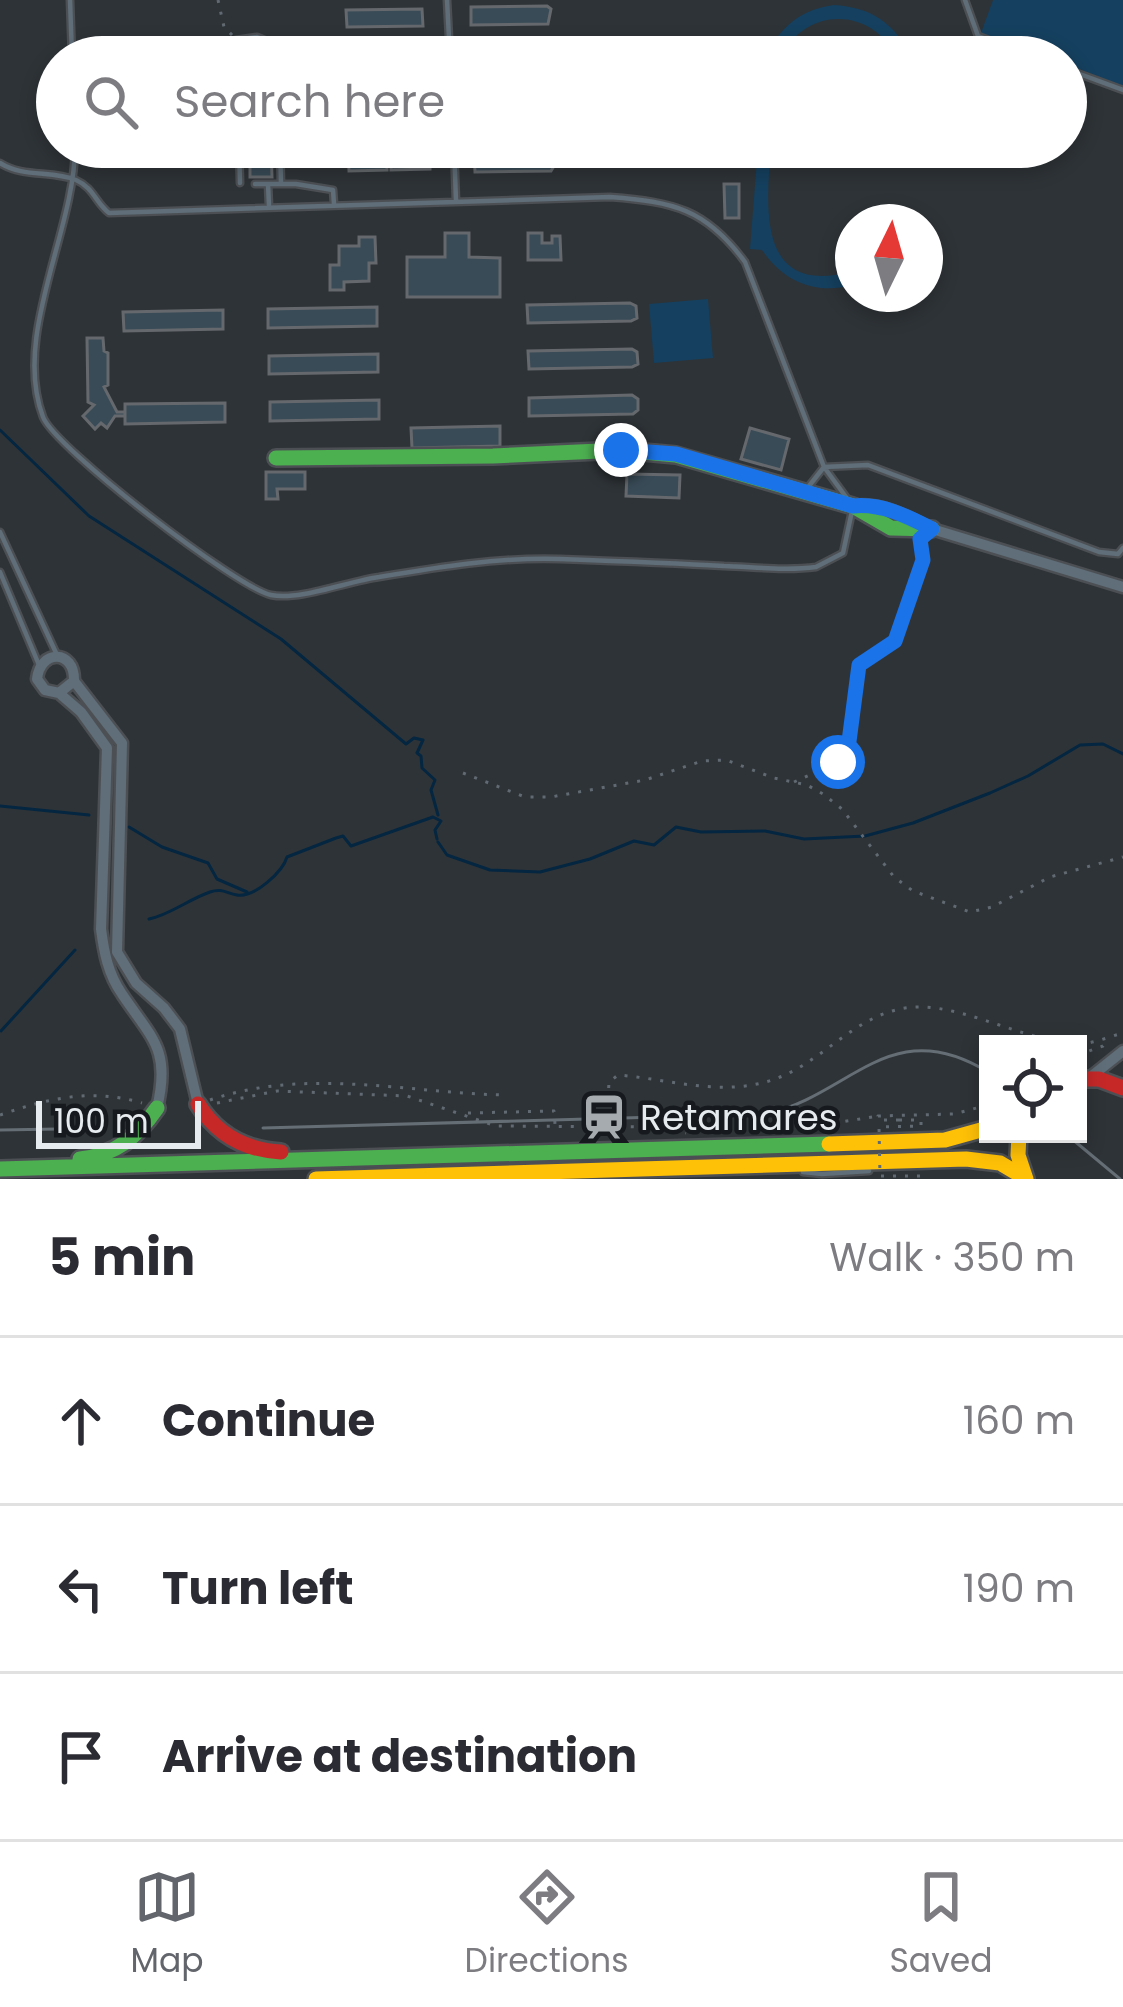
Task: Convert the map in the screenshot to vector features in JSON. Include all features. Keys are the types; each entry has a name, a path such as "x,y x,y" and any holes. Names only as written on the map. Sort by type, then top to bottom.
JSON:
{"main road":[{"path":"276,458 493,457 621,450 676,454 853,506 891,528 932,529"},
{"path":"1087,1079 1123,1088"},
{"path":"200,1106 229,1138 250,1148 308,1157"},
{"path":"4,1169 22,1162 96,1158 116,1151 134,1138 157,1108"},
{"path":"316,1179 945,1140 979,1131"},
{"path":"1019,1143 1026,1178"},
{"path":"4,1169 785,1147 891,1161 986,1160 1026,1178"}],"street":[{"path":"932,529 1123,587"},
{"path":"157,1108 163,1065 158,1041 122,994 105,956 101,929 107,748 81,712 59,693 45,690 37,679 46,657 68,659 75,669 74,681 122,743 117,952 136,983 164,1007 180,1029 200,1106"},
{"path":"59,693 74,681"},
{"path":"107,748 122,743"},
{"path":"1087,1075 1123,1052"}],"lane":[{"path":"70,0 71,36"},
{"path":"447,0 449,36"},
{"path":"965,0 978,36"},
{"path":"1087,77 1123,90"},
{"path":"0,163 14,172 71,178 96,193 110,213 610,197 659,201 699,214 728,238 746,262 824,467 853,506 844,553 816,567 520,558 374,577 284,596 255,589 156,519 70,449 42,416 36,363 41,312 71,178 72,168"},
{"path":"240,168 240,183"},
{"path":"281,168 281,184"},
{"path":"455,168 456,201"},
{"path":"255,184 333,190 334,204"},
{"path":"268,184 269,206"},
{"path":"807,491 811,479 824,467 868,465 1099,552 1118,554 1123,548"},
{"path":"0,532 57,655"},
{"path":"0,572 39,665"}],"path":[{"path":"218,0 224,27 232,36"},
{"path":"794,782 838,762 848,749 859,665 895,641 923,560 920,539 932,529"},
{"path":"463,773 526,797 589,792 702,761 726,760 807,785 842,809 894,877 913,891 970,912 992,907 1050,877 1123,857"},
{"path":"608,1100 609,1082 618,1076 691,1088 771,1081 866,1021 917,1007 947,1010 1054,1039 1086,1043 1123,1033"},
{"path":"1087,1051 1102,1046 1111,1036"},
{"path":"200,1106 249,1086 297,1081 506,1095"},
{"path":"200,1106 277,1090 407,1096 496,1126 554,1128 655,1127 657,1108 653,1106"},
{"path":"0,1115 84,1093 119,1096 157,1108"},
{"path":"785,1147 878,1116 954,1114 979,1107"},
{"path":"467,1113 554,1111 554,1128"},
{"path":"878,1116 879,1120 921,1120 921,1126 880,1126 880,1176 923,1179"},
{"path":"656,1123 687,1133"}],"shaded area":[{"path":"993,0 1123,0 1123,86 1087,72 1087,36 981,33"},
{"path":"834,5 859,9 880,19 898,36 879,36 856,22 839,19 822,21 797,36 779,36 812,11"},
{"path":"756,168 770,168 769,220 774,242 784,260 799,272 835,274 835,288 813,287 790,278 762,250 750,249"},
{"path":"708,299 713,358 654,363 649,304"}],"building":[{"path":"471,7 551,9 548,24 471,25"},
{"path":"422,9 423,26 347,27 346,10"},
{"path":"250,168 272,168 272,177 250,177"},
{"path":"349,168 387,168 387,170"},
{"path":"475,168 553,168 551,171 475,172"},
{"path":"724,184 739,184 739,218 725,218"},
{"path":"445,233 469,233 469,257 500,258 500,297 407,297 407,257 445,257"},
{"path":"528,233 542,233 542,243 552,243 552,236 560,236 561,260 528,260"},
{"path":"359,237 375,237 376,263 369,263 369,281 344,282 344,290 330,290 330,265 339,265 339,246 359,246"},
{"path":"527,305 636,306 637,318 631,321 528,323"},
{"path":"377,307 377,326 268,328 268,309"},
{"path":"223,310 223,329 124,331 123,312"},
{"path":"87,338 103,338 108,353 108,385 104,387 117,412 125,412 125,416 115,416 107,428 101,423 95,429 83,416 94,405 88,402"},
{"path":"632,349 638,364 632,367 529,369 528,351"},
{"path":"378,354 378,372 269,374 269,356"},
{"path":"632,395 638,399 633,414 529,416 529,398"},
{"path":"379,400 379,419 270,421 270,402"},
{"path":"225,403 225,422 125,424 125,404"},
{"path":"500,426 500,446 412,448 411,428"},
{"path":"750,428 789,439 781,470 741,459"},
{"path":"266,472 305,472 305,489 277,489 278,499 266,499"},
{"path":"627,474 680,475 679,498 626,496"}],"waterway":[{"path":"0,430 89,516 281,639 406,744 414,738 423,740 417,753 422,768 435,780 431,790 438,815"},
{"path":"438,842 447,855 490,870 540,872 634,841 654,845 676,827 701,832 765,831 804,839 865,836 990,793 1080,745 1103,744 1123,754"},
{"path":"0,806 89,815"},
{"path":"149,919 214,891 252,892 274,876 287,857 343,836 351,846 433,817 441,821 435,830 437,839"},
{"path":"129,827 162,847 208,863 217,879 247,892"},
{"path":"1,1031 75,950"}],"tram line":[{"path":"263,1128 766,1114 796,1105 897,1054 924,1051 954,1056 979,1068"},
{"path":"0,1130 58,1129"},
{"path":"1077,1143 1120,1179"}],"traffic: fast":[{"path":"276,458 621,450 676,455 853,506 891,528 932,529"},
{"path":"80,1159 124,1143 157,1108"},
{"path":"0,1169 829,1144"}],"traffic: slow":[{"path":"829,1144 945,1140 979,1131"},
{"path":"1019,1143 1026,1179"},
{"path":"316,1179 966,1159 1000,1163 1025,1178"}],"traffic: jam":[{"path":"1087,1079 1123,1088"},
{"path":"198,1104 233,1139 281,1152"}],"place":[{"name":"Retamares","path":"604,1117"}],"route":[{"path":"621,450 676,454 853,506 867,504 905,515 932,529 920,539 923,560 895,641 859,665 848,749 838,762"}]}
